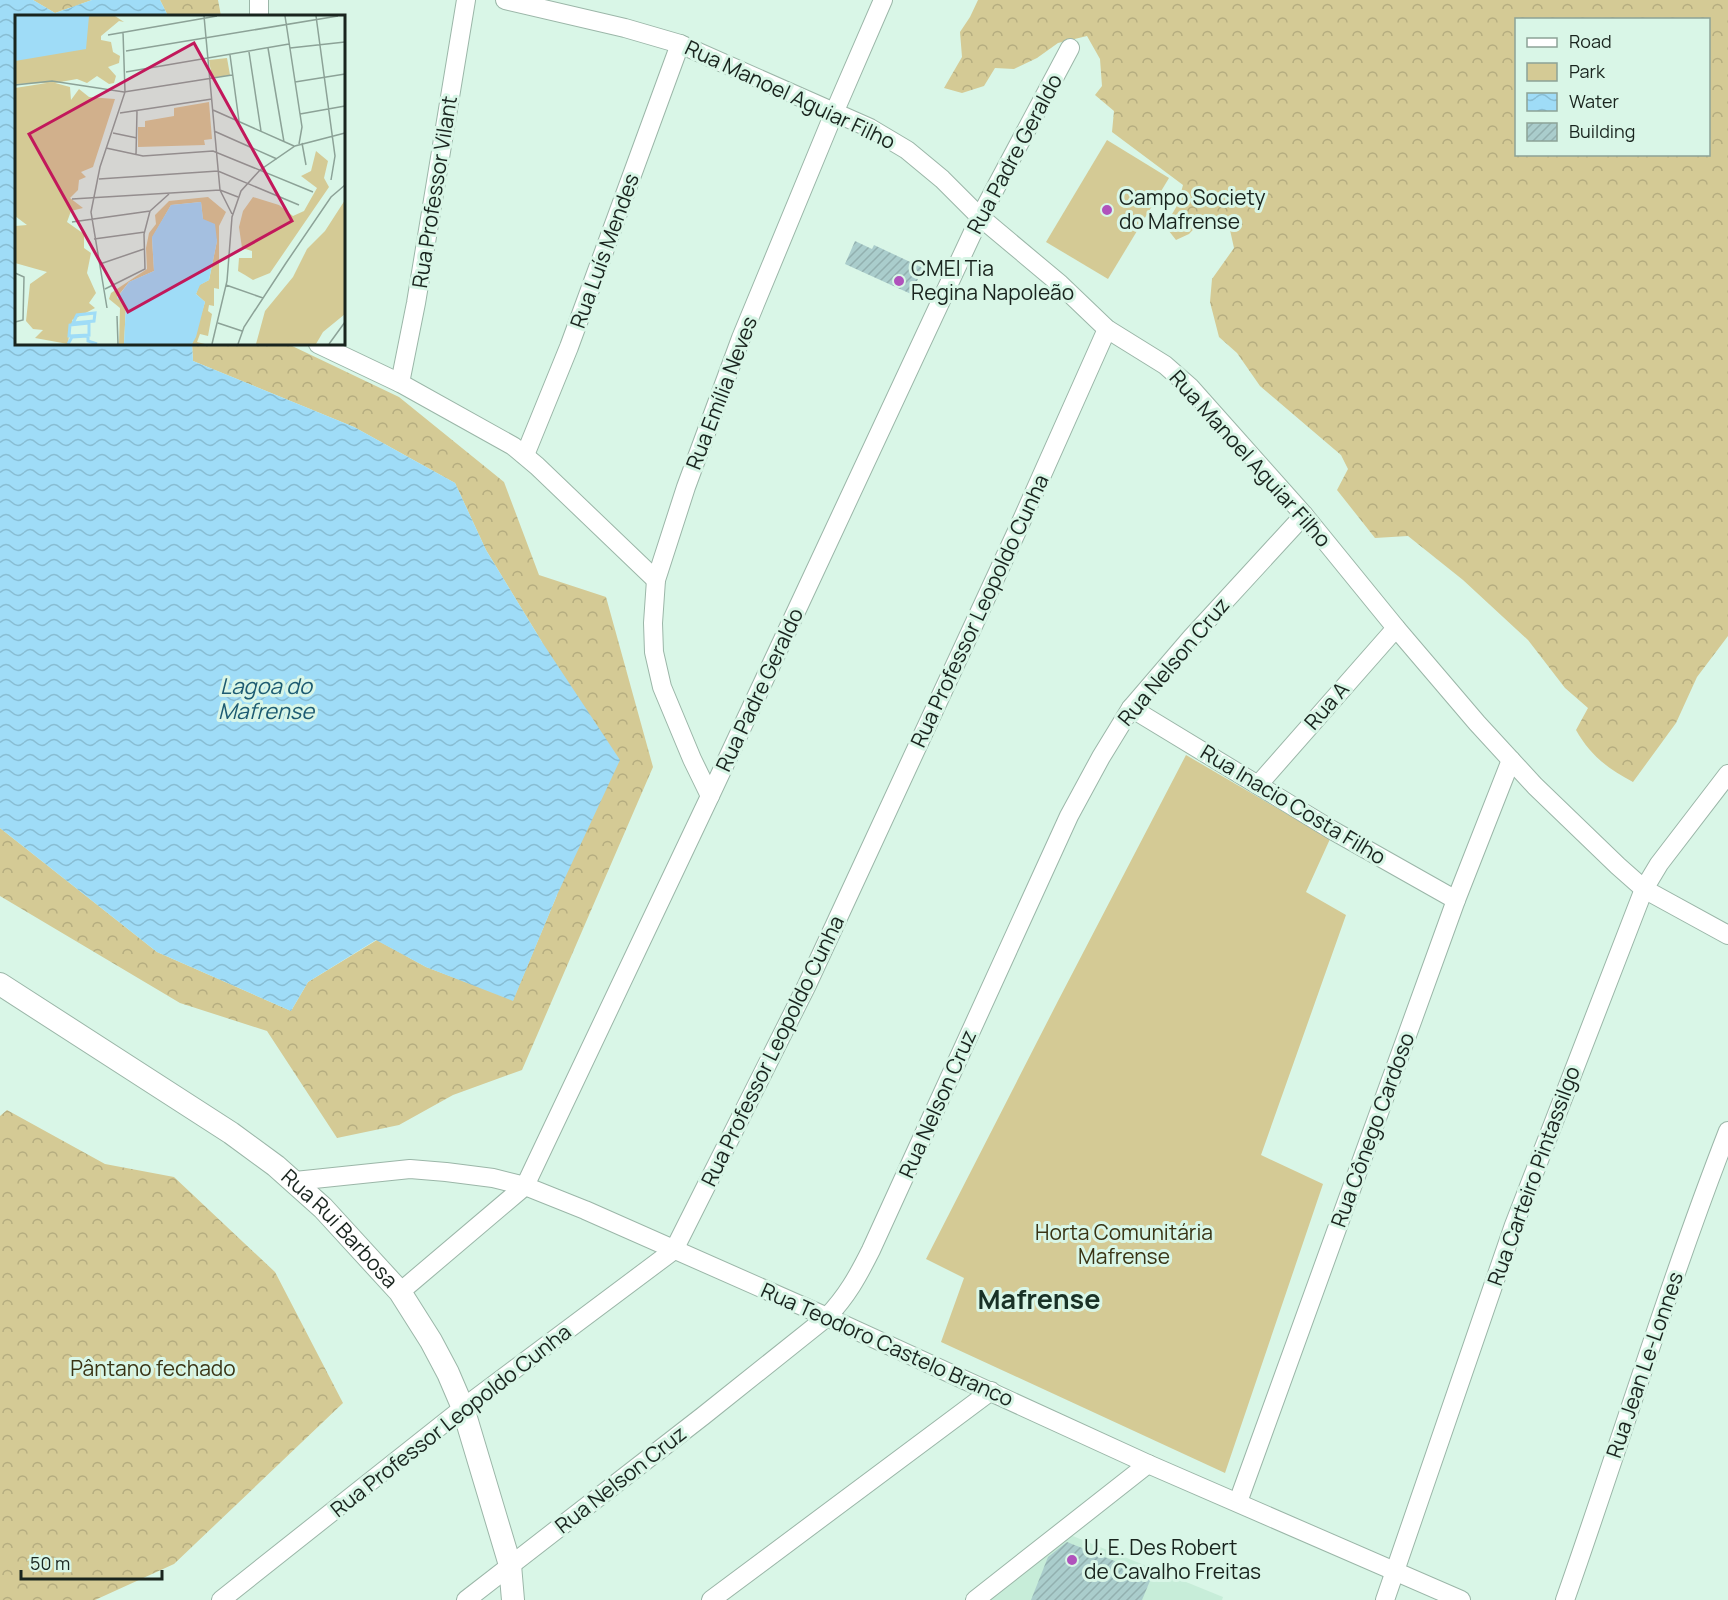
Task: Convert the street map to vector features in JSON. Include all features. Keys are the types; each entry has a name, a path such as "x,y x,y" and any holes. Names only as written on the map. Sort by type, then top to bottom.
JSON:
{"street":[{"name":"Rua Professor Vilant","path":"400,382 416,303 466,0"},
{"name":"Rua Manoel Aguiar Filho","path":"505,0 626,28 680,44 894,141 942,179 980,217 1060,284 1107,329 1178,376 1304,515 1396,628 1511,760 1610,859 1644,888 1728,935"},
{"name":"Rua Emília Neves","path":"710,796 692,759 663,687 654,652 653,623 656,580 686,487 741,338 834,113 884,0"},
{"name":"Rua Luís Mendes","path":"525,455 573,336 680,44"},
{"name":"Rua Padre Geraldo","path":"400,1292 525,1186 980,217 1070,48"},
{"name":"Rua Professor Leopoldo Cunha","path":"221,1600 463,1408 674,1250 807,985 1017,531 1107,329"},
{"path":"320,345 400,382 513,446 656,580"},
{"name":"Rua Nelson Cruz","path":"466,1600 827,1317 844,1299 857,1279 1069,816 1101,757 1131,708 1191,638 1304,515"},
{"name":"Rua A","path":"1258,785 1396,628"},
{"name":"Rua Inacio Costa Filho","path":"1131,708 1456,900"},
{"name":"Rua Cônego Cardoso","path":"1238,1502 1456,900 1511,760"},
{"name":"Rua Carteiro Pintassilgo","path":"1385,1600 1514,1225 1644,888 1659,864 1728,774"},
{"name":"Rua Rui Barbosa","path":"0,984 231,1134 295,1181 358,1244 400,1292 431,1341 463,1408 510,1565 513,1600"},
{"name":"Rua Jean Le-Lonnes","path":"1565,1600 1668,1298 1728,1131"},
{"name":"Rua Teodoro Castelo Branco","path":"295,1181 410,1169 492,1178 525,1186 585,1210 827,1317 1148,1464 1461,1600"},
{"path":"711,1600 991,1391"},
{"path":"975,1600 1148,1464"}],"shaded area":[{"name":"U. E. Des Robert de Cavalho Freitas","path":"1053,1528 1223,1597 1222,1600 989,1600 970,1592"}],"green space":[{"path":"33,0 92,0 55,13"},
{"path":"160,0 218,0 221,15 168,15"},
{"path":"978,0 1728,0 1728,636 1697,677 1676,723 1633,782 1608,766 1587,747 1576,730 1588,708 1565,688 1528,640 1463,580 1408,536 1375,538 1337,490 1348,469 1341,455 1260,386 1237,353 1219,337 1210,302 1212,279 1234,248 1230,230 1206,216 1189,234 1176,240 1165,226 1178,204 1183,185 1112,132 1114,111 1095,95 1102,86 1100,59 1087,36 1058,43 1037,58 1014,69 995,68 984,86 962,93 944,88 962,57 960,32"},
{"name":"Campo Society do Mafrense","path":"1107,140 1169,178 1108,279 1046,242"},
{"path":"192,345 290,345 399,397 504,482 539,575 606,597 653,767 522,1070 453,1095 399,1125 337,1138 267,1031 180,1003 0,896 0,828 157,952 291,1011 308,982 377,940 426,967 513,1000 557,895 542,642 486,550 455,483 354,427 193,361"},
{"name":"Horta Comunitária Mafrense","path":"1186,755 1330,839 1306,892 1346,915 1261,1155 1323,1184 1225,1473 941,1342 964,1278 926,1259"},
{"name":"Pântano fechado","path":"7,1110 105,1164 174,1177 275,1272 343,1403 174,1564 95,1600 0,1600 0,1116"}],"water":[{"name":"Lagoa do Mafrense","path":"0,0 33,0 55,13 92,0 160,0 168,15 15,15 15,345 192,345 193,361 354,427 455,483 486,550 542,642 620,760 557,895 513,1001 426,967 376,940 308,982 291,1011 157,952 0,828"}],"building":[{"name":"CMEI Tia Regina Napoleão","path":"855,241 872,249 874,245 923,268 911,294 845,264"},
{"path":"1067,1542 1152,1576 1142,1600 1031,1600 1048,1557"}],"place":[{"name":"Campo Society do Mafrense","path":"1107,210"},
{"name":"CMEI Tia Regina Napoleão","path":"899,281"},
{"name":"U. E. Des Robert de Cavalho Freitas","path":"1072,1560"}],"district":[{"name":"Mafrense","path":"1039,1300"}]}
